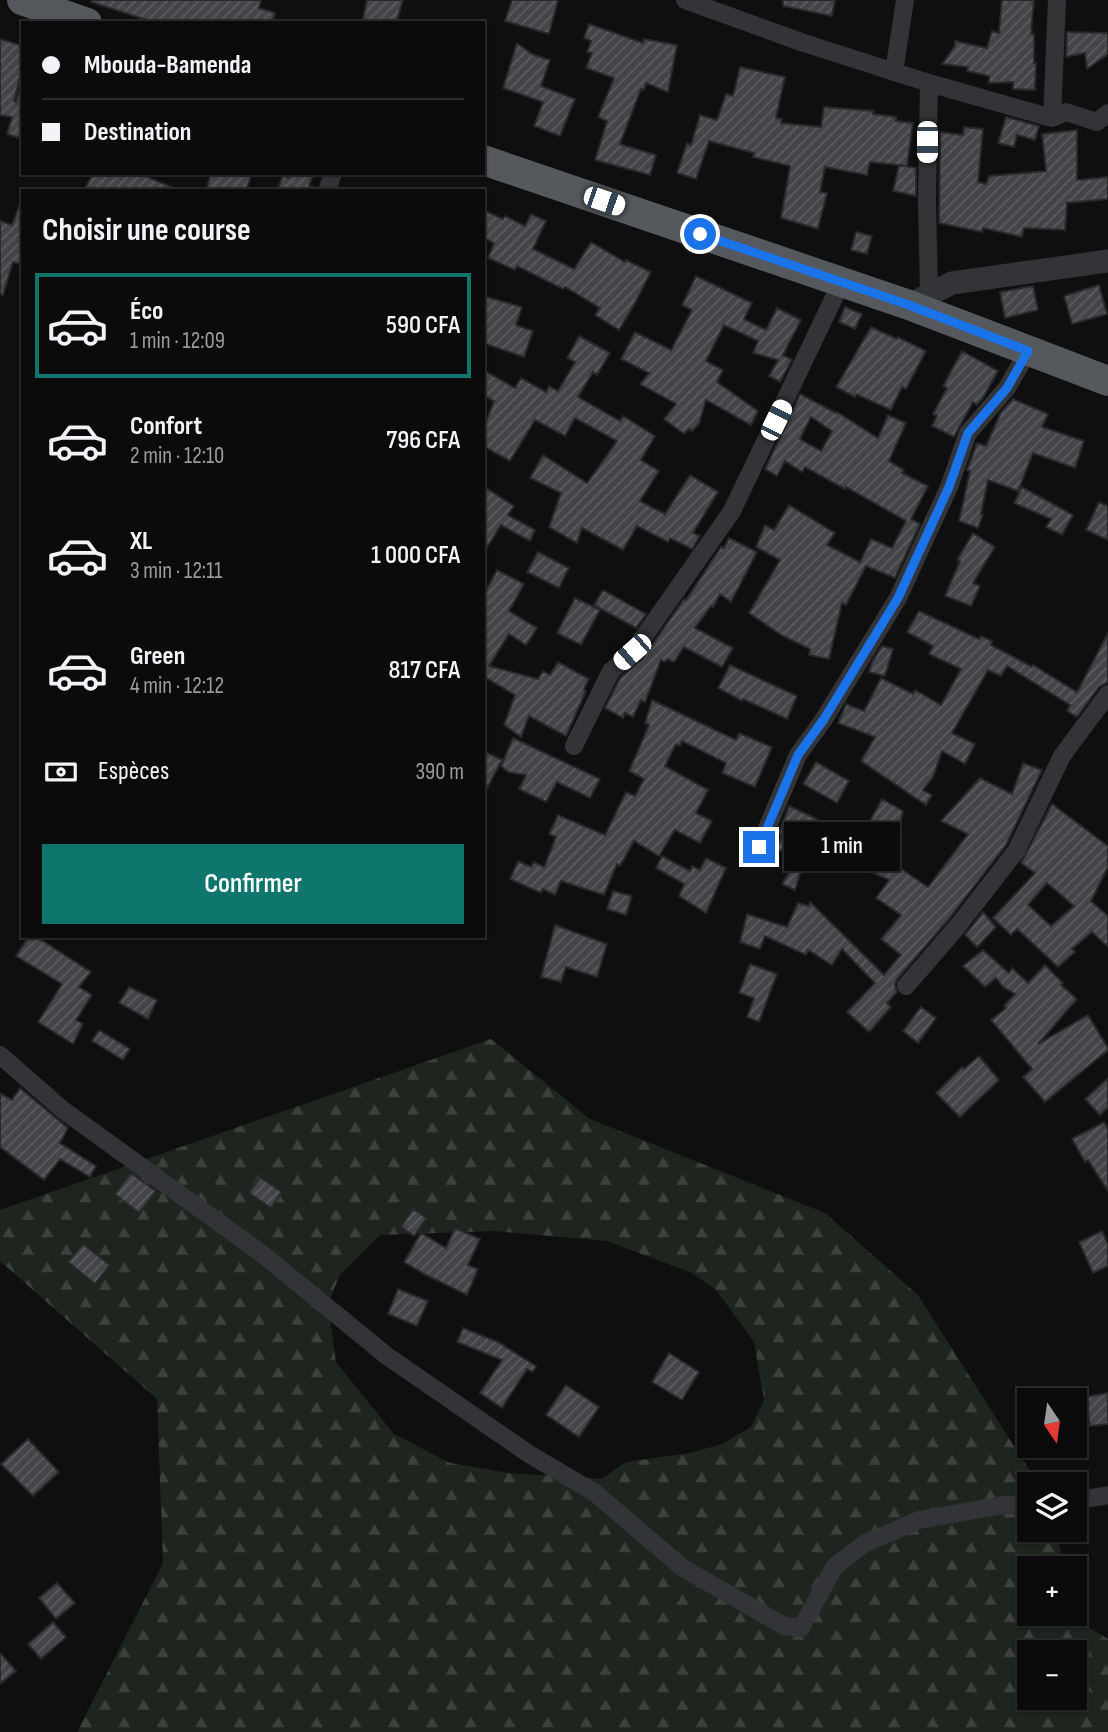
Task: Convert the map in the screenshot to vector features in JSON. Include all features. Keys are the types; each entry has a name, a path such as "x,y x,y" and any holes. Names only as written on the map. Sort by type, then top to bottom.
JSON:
{"highway":[{"path":"22,0 81,21"},
{"path":"485,161 841,283 919,299 1028,351 1108,381"}],"street":[{"path":"685,0 894,72 1052,118 1066,113 1097,122 1108,113"},
{"path":"894,72 905,0"},
{"path":"1052,118 1056,0"},
{"path":"919,299 927,202 929,83"},
{"path":"919,299 952,283 1108,261"},
{"path":"574,746 611,671 632,652 732,511 841,283"},
{"path":"759,847 798,755 824,719 898,598 949,487 968,433 1007,388 1028,351"},
{"path":"906,986 957,928 1016,851 1062,756 1108,694"},
{"path":"0,1055 63,1110 261,1253 387,1356 529,1454 595,1493 683,1567 784,1626 801,1628 835,1566 864,1544 919,1520 971,1510 1017,1505"},
{"path":"1087,1499 1108,1495"}],"green space":[{"path":"491,1039 590,1119 825,1213 918,1295 1017,1451 1017,1458 1021,1458 1030,1472 1017,1472 1017,1542 1059,1542 1061,1556 1017,1556 1017,1626 1086,1626 1108,1639 1108,1732 77,1732 163,1563 157,1399 0,1261 0,1210","holes":["494,1231 607,1241 692,1273 716,1290 754,1342 764,1400 751,1427 722,1444 690,1453 626,1462 601,1479 509,1473 450,1463 394,1434 336,1362 328,1305 339,1276 380,1235"]}],"building":[{"path":"261,0 259,8 275,13 273,21 150,21 91,2"},
{"path":"367,0 403,0 397,21 362,21"},
{"path":"512,0 558,0 549,34 505,21"},
{"path":"783,0 835,0 832,16 783,6"},
{"path":"1002,0 1034,0 1031,34 1034,34 1035,90 1013,89 1013,82 989,83 989,76 967,71 968,67 942,64 955,46 955,41 987,48 992,31 999,33"},
{"path":"589,24 643,43 644,39 677,45 668,92 646,83 644,90 641,89 620,144 656,155 650,175 595,160 607,121 598,117 614,78 586,68 592,53 587,52 591,41 584,38"},
{"path":"1067,32 1108,33 1108,54 1087,69 1085,53 1066,57"},
{"path":"0,39 21,45 21,73 14,101 16,102 21,91 19,138 7,134 12,117 0,115"},
{"path":"517,43 532,54 550,60 541,86 575,99 560,136 534,126 543,102 503,88"},
{"path":"740,67 785,77 776,118 782,119 781,123 821,127 824,107 874,111 873,114 896,117 896,121 913,123 907,166 870,162 867,175 825,167 820,192 827,193 818,229 781,218 790,166 753,157 754,153 709,141 696,179 677,173 687,143 691,145 700,115 717,120 726,94 733,96"},
{"path":"1006,117 1039,126 1035,140 1017,135 1014,147 998,143"},
{"path":"964,127 983,129 978,182 986,184 989,176 1046,171 1042,134 1077,130 1077,180 1108,177 1108,199 1067,203 1065,230 1024,228 1022,237 983,228 982,232 939,223 940,132 963,135"},
{"path":"899,165 916,168 916,196 893,191"},
{"path":"92,175 143,175 176,189 85,189"},
{"path":"210,175 251,175 247,189 207,189"},
{"path":"283,175 289,178 290,175 313,175 309,186 316,189 278,189"},
{"path":"21,201 21,264 13,262 3,295 0,294 0,221 12,225"},
{"path":"485,211 503,219 505,216 525,226 531,214 546,221 533,249 574,269 591,242 625,262 626,260 651,272 619,330 595,315 600,308 565,287 563,289 517,266 515,270 488,258 494,243 485,239"},
{"path":"856,232 872,236 867,254 851,250"},
{"path":"696,276 752,303 744,319 766,330 777,308 801,320 783,355 792,360 780,382 769,376 778,360 753,353 758,341 724,325 706,361 723,370 717,382 758,411 751,425 706,400 699,424 684,434 664,419 676,404 640,384 649,373 621,359 635,332 671,350 692,310 682,305"},
{"path":"1099,285 1107,314 1072,324 1064,296"},
{"path":"1033,286 1038,310 1005,318 1000,292"},
{"path":"485,297 522,307 516,325 533,331 524,357 485,344"},
{"path":"845,307 862,314 855,329 839,322"},
{"path":"871,327 926,351 906,389 902,387 891,410 836,387"},
{"path":"579,336 610,353 597,375 593,372 578,397 620,421 623,416 655,436 641,460 659,471 640,501 665,514 690,475 718,492 693,533 700,536 692,549 670,538 668,542 637,526 623,550 582,528 577,543 549,527 561,493 530,478 543,455 587,483 617,441 575,418 565,436 535,420 510,461 485,447 485,425 494,401 485,396 485,371 515,388 521,378 546,392 549,386 558,391 575,362 567,358"},
{"path":"962,351 998,371 983,398 977,405 973,402 954,437 932,426 937,416 933,414 947,388 943,386"},
{"path":"800,394 837,412 878,438 888,415 906,423 889,461 904,470 902,473 928,486 911,519 920,524 895,578 866,566 846,605 842,603 829,659 809,655 810,649 781,635 749,613 780,560 756,547 765,525 774,530 789,505 835,533 827,545 860,562 871,539 892,548 906,521 805,467 802,472 785,461 777,476 765,469","holes":["811,417 832,431 821,451 800,439"]},
{"path":"1013,399 1048,414 1042,427 1084,441 1075,468 1033,453 1018,491 988,480 981,514 983,515 978,528 959,521 970,471 967,470 977,443 986,446 1001,412"},
{"path":"485,487 514,506 508,515 535,530 530,541 501,525 485,551"},
{"path":"1022,487 1073,515 1062,535 1046,527 1051,519 1014,503"},
{"path":"1099,502 1108,506 1108,540 1086,530"},
{"path":"973,533 995,547 973,583 980,586 971,606 945,596 960,561 957,560"},
{"path":"729,538 757,552 731,602 720,594 695,628 733,648 722,667 684,647 674,662 661,660 645,702 641,700 633,717 625,713 623,718 605,708 620,678 642,659"},
{"path":"538,552 569,568 559,588 527,572"},
{"path":"497,570 524,584 509,611 537,628 526,645 509,634 489,666 538,679 543,671 550,675 558,662 589,679 566,736 529,716 521,737 504,725 515,695 485,677 485,592"},
{"path":"603,590 646,614 636,628 594,605"},
{"path":"575,598 600,610 581,645 557,633"},
{"path":"919,611 979,639 981,636 992,641 991,645 1032,667 1033,665 1077,692 1108,633 1108,682 1099,687 1077,717 1067,711 1070,705 1007,666 1001,676 988,670 952,733 975,744 965,764 942,751 933,777 923,790 932,795 926,805 861,761 875,737 838,723 846,704 864,711 881,678 913,694 915,690 941,705 961,669 929,654 933,646 907,632"},
{"path":"882,646 893,649 885,676 869,672"},
{"path":"730,665 797,696 787,719 718,688"},
{"path":"652,700 736,740 739,733 772,747 755,787 722,773 726,763 682,741 680,746 676,744 665,766 708,790 696,813 712,821 700,843 675,830 659,856 634,841 620,866 617,864 604,895 561,881 555,895 543,889 541,893 510,879 518,861 531,867 534,862 544,867 556,837 549,834 558,815 605,835 626,792 635,796 644,779 629,771 649,725 645,723"},
{"path":"513,738 600,779 590,798 557,782 546,802 519,789 526,775 508,772 501,766"},
{"path":"485,752 502,760 485,792"},
{"path":"816,762 849,781 837,803 803,784"},
{"path":"1023,763 1042,770 1006,845 948,920 897,979 897,992 887,1003 891,1007 869,1032 847,1012 875,983 842,949 832,965 808,950 806,955 765,936 760,949 740,942 747,914 787,927 798,903 809,906 810,902 884,975 901,955 881,939 901,915 876,898 889,880 843,859 831,850 839,828 888,849 884,857 928,887 968,834 941,821 980,778 1012,794"},
{"path":"882,799 903,811 897,837 870,821"},
{"path":"1052,804 1108,846 1108,867 1091,901 1108,916 1108,947 1092,932 1072,949 1075,952 1058,967 1017,929 1011,935 993,918 1035,873 1021,863","holes":["1047,883 1074,906 1051,926 1028,905"]},
{"path":"789,806 817,819 795,890 782,884 798,858 777,849 782,835 779,833"},
{"path":"662,856 690,871 692,866 700,870 706,858 726,868 706,913 679,896 684,884 656,868"},
{"path":"613,891 632,896 626,915 607,909"},
{"path":"983,912 996,927 977,947 965,935"},
{"path":"555,925 607,944 597,977 566,967 561,982 541,977"},
{"path":"28,938 38,938 91,972 79,987 92,995 76,1020 83,1024 73,1044 38,1022 62,984 16,956"},
{"path":"983,950 1009,973 1012,968 1028,983 1045,965 1077,999 1038,1044 1088,1015 1108,1048 1045,1102 1023,1077 1032,1069 991,1020 1006,1008 1004,1006 1015,994 1003,987 996,978 985,987 963,966"},
{"path":"750,964 777,974 759,1022 747,1017 754,998 739,993"},
{"path":"129,987 157,1000 148,1019 119,1003"},
{"path":"921,1007 936,1018 918,1043 903,1031"},
{"path":"99,1030 130,1049 123,1060 92,1041"},
{"path":"979,1056 999,1080 960,1117 936,1093 962,1067 964,1069"},
{"path":"1108,1078 1108,1107 1100,1115 1085,1099"},
{"path":"20,1088 68,1128 60,1143 96,1166 90,1177 60,1159 44,1180 0,1147 0,1093 12,1100"},
{"path":"1104,1122 1108,1129 1108,1191 1088,1160 1085,1162 1072,1139"},
{"path":"131,1173 156,1191 139,1213 115,1194"},
{"path":"260,1177 282,1192 271,1208 249,1193"},
{"path":"413,1209 427,1218 414,1236 401,1227"},
{"path":"455,1228 480,1239 468,1265 478,1269 467,1295 404,1262 421,1233 446,1248"},
{"path":"1102,1231 1108,1244 1108,1266 1093,1273 1079,1242"},
{"path":"83,1244 110,1265 95,1284 68,1262"},
{"path":"398,1289 428,1301 417,1326 388,1314"},
{"path":"463,1328 498,1342 536,1366 533,1372 527,1369 502,1408 480,1393 502,1360 457,1342"},
{"path":"669,1353 699,1372 682,1400 652,1382"},
{"path":"566,1385 599,1407 579,1437 546,1415"},
{"path":"1108,1393 1108,1424 1090,1426 1087,1397"},
{"path":"28,1439 59,1472 33,1496 1,1464"},
{"path":"57,1583 75,1603 56,1619 39,1598"},
{"path":"53,1622 66,1637 41,1659 28,1644"},
{"path":"0,1653 16,1671 0,1684"}],"route":[{"path":"700,234 909,305 1028,351 1007,388 968,433 949,487 898,598 824,719 798,755 759,847"}]}
